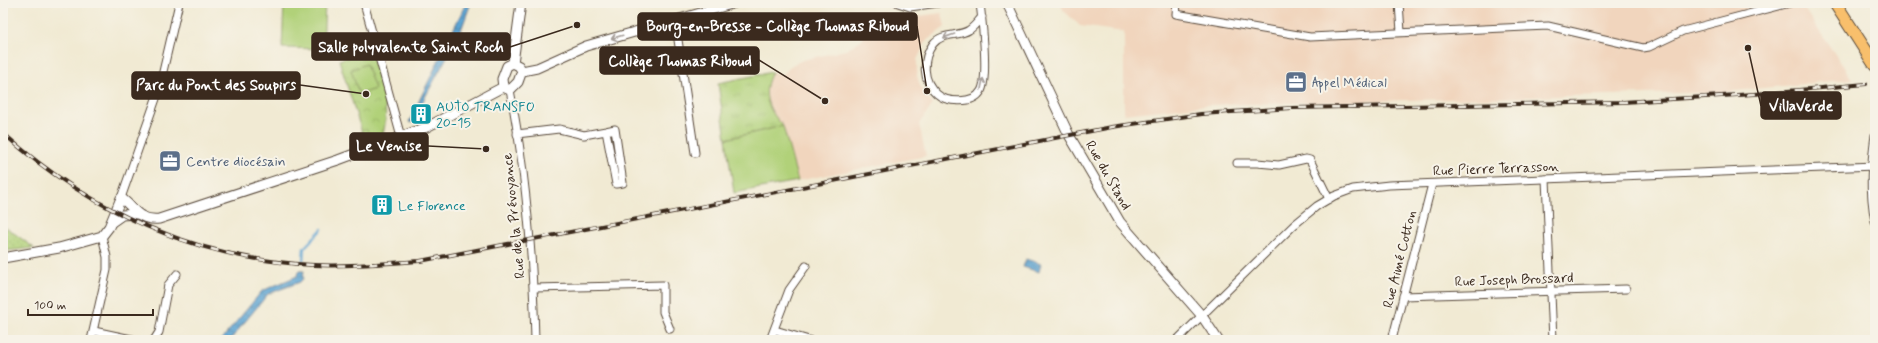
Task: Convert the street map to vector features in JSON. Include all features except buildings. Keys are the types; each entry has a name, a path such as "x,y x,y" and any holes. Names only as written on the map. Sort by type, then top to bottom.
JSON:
{"main road":[{"path":"1835,3 1875,65"}],"street":[{"path":"3,258 59,248 102,236 112,222 158,93 179,3"},
{"path":"364,3 400,137"},
{"path":"513,63 521,3"},
{"path":"522,70 536,68 586,46 735,3"},
{"path":"898,3 910,7 938,3"},
{"path":"980,3 982,17 984,38 984,79 981,91 973,98 952,101 937,94 927,79 925,60 934,43 948,35 969,31 982,17"},
{"name":"Rue du Stand","path":"1007,3 1066,130 1118,218 1202,316 1218,340"},
{"path":"1177,3 1176,14 1310,37 1548,26 1642,48 1649,47 1683,31 1790,3"},
{"path":"1399,3 1401,32"},
{"path":"675,20 695,153"},
{"path":"506,89 502,80 507,66 513,63"},
{"path":"513,63 519,66 522,70"},
{"path":"121,198 137,214 149,219 159,219 338,160 427,127 518,82 522,70"},
{"name":"Rue de la Prévoyance","path":"506,89 517,134 530,240 534,288 535,340"},
{"path":"517,134 559,129 584,135 615,129 623,183 616,184 606,131"},
{"path":"1875,135 1871,204 1875,221"},
{"path":"1237,163 1257,162 1279,165 1306,159 1310,160 1328,199"},
{"name":"Rue Pierre Terrasson","path":"1177,340 1294,225 1328,199 1353,189 1370,186 1873,166"},
{"path":"1546,179 1553,340"},
{"name":"Rue Aimé Cotton","path":"1392,340 1432,184"},
{"path":"112,222 122,215 137,214"},
{"path":"91,340 107,270 107,257 102,236"},
{"path":"770,340 789,290 806,266"},
{"path":"154,340 159,332 168,285 177,274"},
{"path":"534,288 663,285 664,312 670,329"},
{"name":"Rue Joseph Brossard","path":"1403,296 1626,289"},
{"path":"775,330 809,340"},
{"path":"94,331 136,340"}],"shaded area":[{"path":"1061,3 1800,3 1852,79 1725,92 1207,105 1124,114 1124,32 1080,26 1063,10"},
{"path":"942,13 945,27 926,41 917,60 917,76 920,86 926,97 933,104 919,124 926,156 734,193 718,83 772,72 783,75 792,65 803,60 846,50 861,40 879,21"}],"green space":[{"path":"284,3 325,3 323,49 282,48"},
{"path":"370,50 383,92 386,113 383,134 365,142 339,60"},
{"path":"366,64 375,89 359,94 351,70"},
{"path":"772,72 767,87 767,100 773,113 783,126 726,139 718,83"},
{"path":"783,126 798,181 734,193 726,139"},
{"path":"3,225 34,248 3,251"}],"water":[{"path":"466,3 471,3 460,33 411,123 409,122"},
{"path":"1026,259 1041,264 1039,272 1023,267"},
{"path":"298,271 304,271 303,279 300,282 268,294 230,340 221,340 262,291 297,276"}],"waterway":[{"path":"303,260 304,248 322,229"}],"railway":[{"path":"3,133 36,161 72,186 109,208 147,226 187,242 229,253 271,261 340,266 420,261 1112,127 1201,114 1292,108 1623,102 1754,94 1866,84"}],"place":[{"name":"Salle polyvalente Saint Roch","path":"577,25"},
{"name":"VillaVerde","path":"1748,48"},
{"name":"Appel Médical","path":"1296,82"},
{"name":"Bourg-en-Bresse - Collège Thomas Riboud","path":"927,91"},
{"name":"Parc du Pont des Soupirs","path":"366,94"},
{"name":"Collège Thomas Riboud","path":"825,101"},
{"name":"AUTO TRANSFO 20-15","path":"421,114"},
{"name":"Le Venise","path":"486,149"},
{"name":"Centre diocésain","path":"170,161"},
{"name":"Le Florence","path":"382,205"}]}
